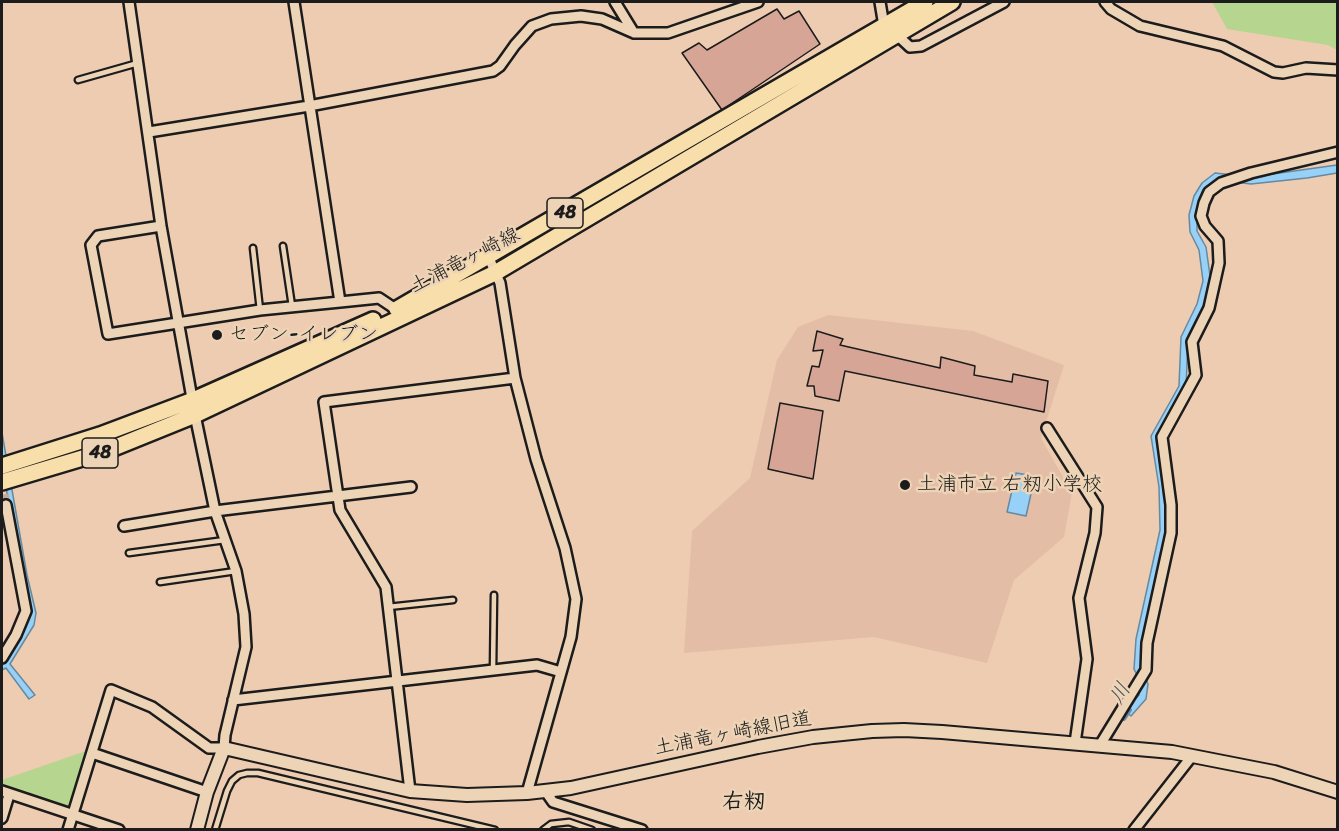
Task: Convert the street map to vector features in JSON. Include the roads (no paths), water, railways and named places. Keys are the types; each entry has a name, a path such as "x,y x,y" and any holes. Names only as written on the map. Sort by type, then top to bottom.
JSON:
{"main road":[{"name":"土浦竜ヶ崎線","path":"2,482 106,451 195,415 495,273 890,31 925,2"},
{"name":"土浦竜ヶ崎線","path":"2,466 100,435 193,400 397,310 890,31 952,2"}],"street":[{"path":"129,2 161,226 195,415 215,511 236,570 244,614 246,647 224,748 207,792 197,830"},
{"path":"294,2 340,302"},
{"path":"615,2 634,33"},
{"path":"149,132 309,106 493,70 500,66 532,27 551,19 581,16 602,20 634,33 668,33 758,2"},
{"path":"880,2 890,31 910,47 921,46 1004,2"},
{"path":"1105,2 1111,9 1140,26 1223,46 1274,72 1283,73 1306,68 1338,70"},
{"path":"1100,745 1146,670 1147,643 1171,532 1171,506 1162,437 1196,375 1192,342 1209,308 1219,263 1218,241 1204,225 1201,216 1204,203 1209,192 1221,183 1251,173 1338,152"},
{"path":"161,226 98,236 91,245 108,334 260,310 380,298 397,310"},
{"path":"489,258 500,284 515,378 536,459 565,548 576,599 571,637 527,793"},
{"path":"410,791 386,586 340,510 324,402 515,378"},
{"path":"1047,428 1097,507 1095,533 1079,598 1087,659 1076,743"},
{"path":"124,526 215,511 411,487"},
{"path":"2,658 16,635 26,611 6,505"},
{"path":"233,700 537,665 561,672"},
{"path":"68,830 111,690 152,707 209,748 224,748"},
{"name":"土浦竜ヶ崎線旧道","path":"224,748 410,791 467,795 546,792 813,737 904,730 1100,745 1192,756 1274,772 1338,792"},
{"path":"92,753 207,792"},
{"path":"1134,830 1192,756"},
{"path":"546,792 553,802 642,830"},
{"path":"2,818 5,793 119,830"}],"lane":[{"path":"78,80 138,63"},
{"path":"283,246 292,307"},
{"path":"253,248 260,310"},
{"path":"129,553 226,540"},
{"path":"160,582 236,570"},
{"path":"492,670 494,595"},
{"path":"388,607 453,600"},
{"path":"215,830 226,791 232,781 239,775 258,773 495,830"},
{"path":"543,830 559,822 569,822 592,830"}],"water":[{"path":"1337,165 1337,173 1307,178 1251,184 1218,180 1197,216 1197,231 1206,247 1211,283 1205,306 1188,340 1186,387 1158,437 1167,486 1168,531 1161,558 1142,670 1148,684 1146,699 1131,716 1124,711 1139,695 1141,683 1134,669 1136,639 1160,530 1159,487 1151,436 1179,386 1181,337 1197,304 1203,281 1199,250 1190,232 1189,215 1194,196 1202,183 1215,173 1251,177"},
{"path":"2,433 36,613 34,625 10,664 35,695 29,699 6,668 2,670 2,663 18,637 29,611 2,466"},
{"path":"1016,473 1035,476 1026,516 1007,512"}],"waterway":[{"name":"川","path":"1124,719 1130,710"}],"tunnel":[{"path":"2,481 6,505"}],"place":[{"name":"セブン-イレブン","path":"217,335"},
{"name":"土浦市立 右籾小学校","path":"905,485"}],"district":[{"name":"右籾","path":"744,802"}]}
